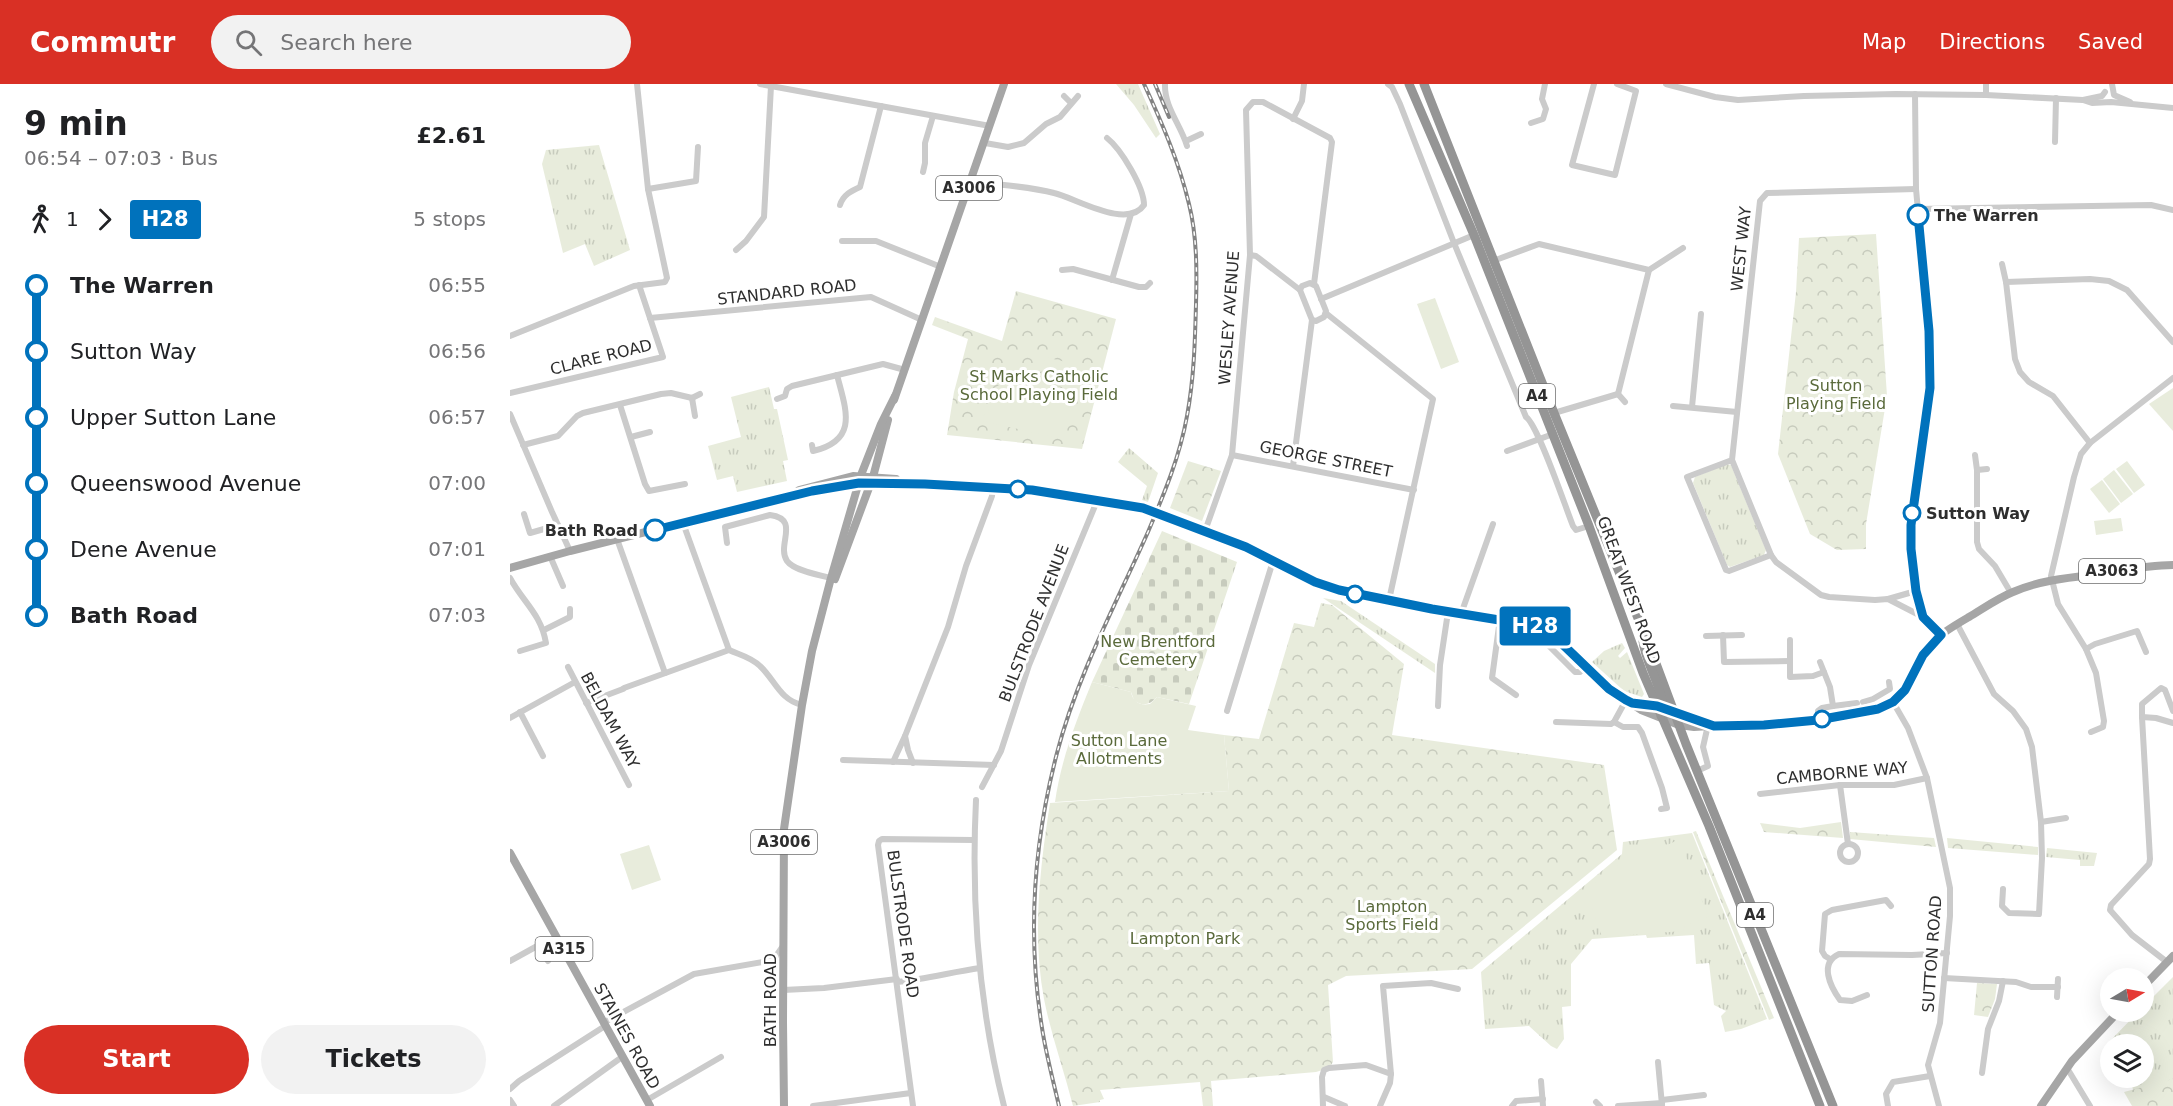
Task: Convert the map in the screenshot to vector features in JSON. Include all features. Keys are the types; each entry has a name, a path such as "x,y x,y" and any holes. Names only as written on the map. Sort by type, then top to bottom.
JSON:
{"highway":[{"name":"GREAT WEST ROAD","path":"1424,84 1833,1106"},
{"name":"GREAT WEST ROAD","path":"1412,89 1474,235 1660,710 1821,1106"},
{"name":"A4","path":"1642,633 1660,710"}],"main road":[{"name":"BATH ROAD","path":"833,578 837,558 886,425 1004,84"},
{"name":"BATH ROAD","path":"784,1106 785,819 802,705 823,609 866,480 881,424 895,396"},
{"name":"A3063","path":"510,568 683,523 866,480 1032,490 1146,509 1246,547 1315,582 1339,590 1448,612 1523,623 1545,630 1609,689 1629,702 1675,713 1709,725"},
{"name":"A3063","path":"1660,710 1679,725 1694,727 1764,725 1818,720 1878,709 1893,702 1908,686 1928,647 1941,635 2011,593 2052,580 2173,565"},
{"name":"STAINES ROAD","path":"510,853 648,1103"},
{"path":"2154,976 2170,959"},
{"path":"2041,1106 2067,1068 2109,1022"}],"street":[{"path":"510,336 639,285 665,282 667,278 648,189 637,84"},
{"path":"760,84 990,126"},
{"path":"1166,84 1169,105 1187,144 1201,134"},
{"path":"1304,84 1302,101 1293,119 1330,138 1332,145 1314,284 1327,314 1432,399 1389,600"},
{"path":"1388,84 1392,87 1400,104 1454,243 1526,417 1531,420 1539,439 1573,526 1576,530 1589,526"},
{"path":"1531,123 1543,119 1546,114 1542,99 1545,84"},
{"path":"1594,84 1572,165 1615,175 1636,91 1617,84"},
{"path":"1666,84 1738,100 1915,94 2056,98 2092,103 2108,97 2133,104 2173,108"},
{"path":"1986,84 1986,95"},
{"path":"2105,84 2108,97"},
{"path":"2108,97 2112,84"},
{"path":"736,250 765,217 771,86"},
{"path":"1400,104 1412,89"},
{"path":"1915,94 1916,189 1929,331 1930,388 1911,525 1916,591 1923,617"},
{"path":"1064,96 1071,103"},
{"path":"985,142 1008,147 1024,143 1046,124 1060,117 1078,96"},
{"path":"2055,142 2056,98"},
{"name":"WESLEY AVENUE","path":"1205,531 1232,455 1250,255 1246,114 1250,104 1256,101 1263,102 1293,119"},
{"path":"840,205 849,192 860,187 881,106"},
{"path":"923,172 925,143 933,116"},
{"path":"971,182 1054,192 1100,210 1131,214 1143,208 1144,198 1117,146 1107,138"},
{"path":"648,189 696,181 698,147"},
{"name":"WEST WAY","path":"1732,460 1762,196 1767,193 1916,189"},
{"path":"1917,208 2151,206 2173,210"},
{"path":"1112,280 1131,214"},
{"path":"1322,299 1474,235"},
{"path":"842,241 876,241 941,267"},
{"path":"1493,261 1539,244 1648,270"},
{"path":"1618,394 1648,270 1683,248"},
{"path":"1250,255 1256,256 1300,290 1312,320 1293,466"},
{"path":"2002,264 2015,359 2020,372 2029,382 2053,396 2090,443"},
{"path":"1062,270 1072,269 1141,287 1146,287 1150,283"},
{"path":"2006,282 2109,280 2127,290 2173,342"},
{"path":"1300,290 1310,283 1314,284"},
{"name":"CLARE ROAD","path":"510,393 663,357 639,285"},
{"name":"STANDARD ROAD","path":"650,318 871,297 922,320"},
{"path":"1312,320 1316,321 1327,314"},
{"path":"1692,407 1701,314"},
{"path":"777,399 785,396 787,389 792,386 883,364 905,370"},
{"path":"812,445 813,451 828,447 839,438 846,427 847,417 837,375"},
{"path":"2091,732 2103,727 2104,721 2096,673 2086,649 2058,604 2051,570 2082,454 2090,443 2173,378"},
{"path":"523,446 558,436 577,416 661,394 672,393 692,398 700,394"},
{"path":"1554,413 1618,394"},
{"path":"1618,394 1625,402"},
{"path":"692,398 696,416"},
{"path":"620,405 649,491 685,484"},
{"path":"1673,406 1737,412"},
{"path":"510,414 570,551"},
{"path":"631,437 650,432"},
{"path":"1507,452 1553,434"},
{"name":"GEORGE STREET","path":"1232,455 1414,490"},
{"path":"1975,455 1977,542 1979,549 1995,566 2011,593"},
{"path":"1771,555 1729,571 1726,570 1687,477 1732,460 1771,555 1776,562 1821,595 1863,600 1888,599 1916,591"},
{"path":"1977,470 1986,469"},
{"path":"893,762 945,636 966,566 992,496 993,487"},
{"name":"BULSTRODE AVENUE","path":"982,787 1001,752 1029,665 1097,501"},
{"path":"524,514 530,533 558,525"},
{"path":"727,543 725,527 770,515 778,516 785,523 787,532 784,552 786,560 795,568 833,578"},
{"path":"683,523 729,650 758,664 786,700 802,705"},
{"path":"1461,614 1493,524"},
{"path":"617,540 665,673"},
{"path":"550,556 563,586"},
{"path":"1227,711 1274,561"},
{"path":"510,578 516,589 530,604 544,630 546,643 520,651"},
{"path":"1888,599 1923,617 1941,635"},
{"path":"544,630 570,617 570,609"},
{"path":"1438,706 1440,665 1448,612"},
{"path":"1500,619 1492,678 1516,695"},
{"path":"1957,624 1994,694 2013,711 2026,729 2035,765 2042,822 2039,914 2009,913 2002,906 2003,889"},
{"path":"2086,649 2137,631 2146,652"},
{"path":"1723,635 1724,662 1790,661"},
{"path":"1706,636 1742,635"},
{"path":"1790,640 1790,677 1813,676 1824,672"},
{"path":"586,703 729,650"},
{"path":"1820,662 1830,687 1833,706"},
{"name":"BELDAM WAY","path":"567,667 629,785"},
{"path":"510,718 575,682"},
{"path":"1818,720 1818,711 1822,708 1873,699 1890,689 1889,682"},
{"path":"2170,959 2132,935 2110,910 2111,905 2149,864 2150,859 2142,704 2161,688 2165,690 2173,711"},
{"path":"1873,699 1878,709"},
{"path":"1556,722 1606,725 1614,722 1629,702"},
{"name":"SUTTON ROAD","path":"1893,702 1908,728 1927,778 1950,888 1947,953 1940,1023 1928,1061 1939,1106"},
{"path":"520,712 543,756"},
{"path":"2142,717 2173,723"},
{"path":"1614,722 1623,727 1638,727 1642,733 1667,808 1661,809"},
{"path":"1697,771 1708,766 1702,747 1709,725"},
{"path":"905,736 913,763"},
{"path":"843,760 994,765"},
{"name":"CAMBORNE WAY","path":"1760,794 1840,785 1894,785 1927,778"},
{"path":"1840,785 1848,844"},
{"path":"976,800 974,840 980,968 996,1075 1004,1106"},
{"path":"2042,822 2066,818"},
{"name":"BULSTRODE ROAD","path":"913,1106 881,857 878,849 879,841 897,838 974,840"},
{"path":"1830,959 1822,951 1825,915 1833,910 1886,900 1891,906"},
{"path":"510,1089 604,1024 694,974 768,961 776,956 783,944"},
{"path":"510,961 539,945 548,961"},
{"path":"1867,995 1852,1001 1840,1000 1827,975 1827,965 1830,959 1839,954 1947,953"},
{"path":"768,961 778,965 783,973"},
{"path":"783,990 821,989 933,978 950,972 980,968"},
{"path":"1944,978 2016,982 2031,987 2058,987"},
{"path":"2057,997 2058,979"},
{"path":"1982,1073 1988,1029 1999,1001 2003,981"},
{"path":"1380,1106 1390,1083 1383,986 1431,982 1458,989"},
{"path":"555,1106 622,1057"},
{"path":"648,1103 721,1057"},
{"path":"1658,1062 1662,1103"},
{"path":"1323,1106 1322,1077 1324,1070 1366,1065 1390,1074"},
{"path":"2067,1068 2090,1106"},
{"path":"1888,1106 1886,1094 1893,1082 1930,1076"},
{"path":"1512,1106 1516,1101 1543,1103 1542,1082"},
{"path":"813,1106 911,1093"},
{"path":"1618,1106 1662,1103 1704,1095"},
{"path":"1324,1097 1345,1106"},
{"path":"510,1101 514,1106"}],"green space":[{"path":"1116,84 1138,84 1160,134 1156,138 1134,105"},
{"path":"599,145 630,250 594,266 585,244 563,253 542,164 546,150"},
{"name":"Sutton Playing Field","path":"1876,234 1887,396 1866,524 1866,549 1837,550 1810,534 1778,454 1796,292 1799,238"},
{"name":"St Marks Catholic School Playing Field","path":"1016,291 1116,319 1082,449 947,435 954,392 968,339 932,325 935,317 1002,341"},
{"path":"1435,298 1459,362 1441,369 1417,304"},
{"path":"1045,357 1066,362 1060,384 1063,385 1062,387 1036,380 1040,378"},
{"path":"1008,381 1056,391 1061,395 1068,404 1069,415 1068,421 1060,431 1071,434 1070,441 983,421 984,414 990,416 988,404 990,394 997,386"},
{"path":"769,387 774,409 777,409 788,460 783,461 787,481 737,492 733,476 717,480 708,446 741,437 731,397"},
{"path":"2173,388 2173,431 2149,404"},
{"path":"1129,448 1158,473 1148,502 1142,500 1147,486 1118,462"},
{"path":"1188,461 1221,471 1202,521 1170,508"},
{"path":"2127,461 2145,485 2134,493 2116,469"},
{"path":"1727,464 1731,465 1766,550 1764,555 1730,567 1727,565 1693,483 1695,477"},
{"path":"2114,470 2133,494 2121,503 2103,479"},
{"path":"2102,480 2120,504 2109,513 2090,489"},
{"path":"2121,518 2123,531 2096,535 2094,521"},
{"name":"New Brentford Cemetery","path":"1162,531 1237,562 1189,704 1157,697 1152,702 1140,704 1134,700 1131,692 1092,682"},
{"path":"1323,598 1341,601 1435,664 1435,673"},
{"name":"Lampton Park","path":"1321,603 1332,605 1404,664 1392,735 1604,765 1617,850 1472,969 1346,976 1328,985 1333,1062 1329,1068 1316,1072 1211,1081 1213,1106 1203,1106 1200,1082 1100,1090 1104,1099 1100,1102 1073,1106 1044,999 1038,950 1041,876 1050,803 1229,791 1224,735 1259,739 1294,623 1314,627"},
{"path":"1622,643 1625,648 1618,656 1620,658 1627,652 1644,694 1642,697 1624,691 1592,662 1604,651"},
{"name":"Sutton Lane Allotments","path":"1092,682 1131,692 1135,701 1140,704 1150,704 1157,697 1196,706 1188,730 1224,735 1229,791 1055,802 1065,756"},
{"path":"1841,822 1843,838 1764,832 1760,823 1800,828"},
{"path":"1696,831 1774,1018 1769,1020 1693,832"},
{"path":"1850,832 1934,838 1936,847 1850,839"},
{"path":"1692,833 1767,1019 1741,1029 1725,1032 1721,1016 1726,1011 1714,1005 1709,963 1696,964 1694,935 1647,938 1646,935 1592,939 1571,964 1571,1006 1562,1007 1564,1039 1557,1049 1529,1026 1485,1029 1481,972 1622,854 1623,842"},
{"path":"1947,838 2038,847 2038,855 1948,848"},
{"path":"1678,840 1701,888 1699,893 1709,917 1685,926 1683,931 1602,937 1586,890 1627,858 1627,847 1659,842 1667,845"},
{"path":"649,845 661,880 632,890 620,854"},
{"path":"2047,848 2097,853 2094,866 2080,866 2080,860 2046,857"},
{"path":"2173,977 2173,1106 2138,1099 2132,1088 2154,1088 2154,1034 2117,1034 2128,1022 2154,1022 2154,996"},
{"path":"1977,983 1997,984 1995,999 1988,1017 1974,1015"},
{"path":"2173,1079 2173,1106 2132,1106 2124,1092 2139,1088 2154,1088 2154,1084"}],"railway":[{"path":"1059,1106 1037,993 1034,924 1042,822 1057,753 1075,696 1148,532 1176,460 1187,416 1193,374 1196,279 1192,216 1175,158 1144,84"},
{"path":"1155,84 1169,117"}],"bus line":[{"name":"H28","path":"655,530 849,484 925,484 1032,490 1143,508 1246,547 1315,582 1339,590 1432,609 1536,626 1555,637 1617,695 1632,703 1657,706 1711,725 1764,725 1818,720 1878,709 1893,702 1905,690 1928,647 1941,635 1923,617 1916,591 1911,549 1911,525 1930,388 1929,331 1918,215"}],"place":[{"name":"The Warren","path":"1918,215"},
{"name":"Sutton Way","path":"1912,513"},
{"name":"Bath Road","path":"655,530"}],"park label":[{"name":"Lampton Sports Field","path":"1392,915"}]}
